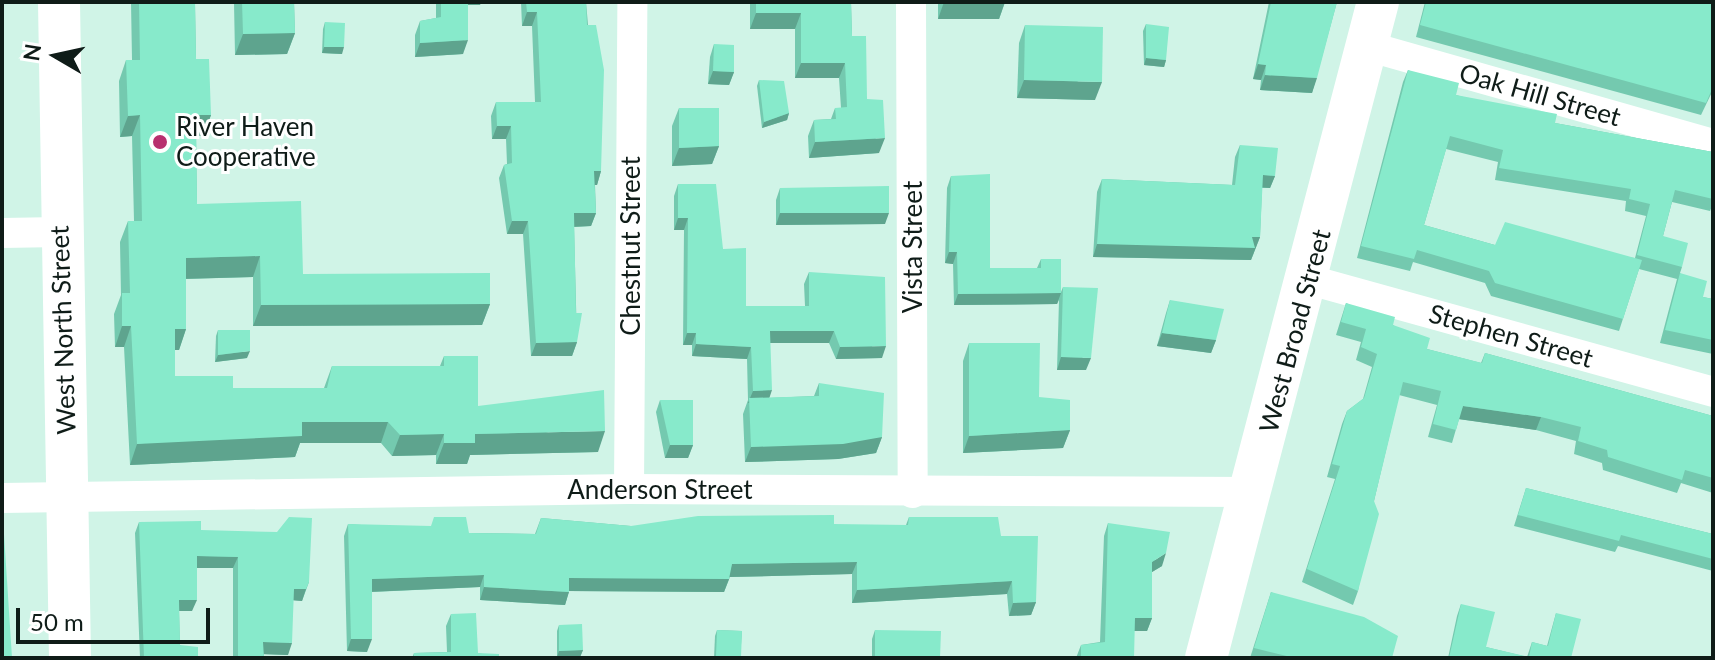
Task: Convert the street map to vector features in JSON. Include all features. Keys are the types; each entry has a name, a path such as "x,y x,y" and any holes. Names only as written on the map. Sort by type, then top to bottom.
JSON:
{"main road":[{"name":"West North Street","path":"59,2 60,232 70,658"},
{"name":"West Broad Street","path":"1206,658 1310,280 1378,2"}],"street":[{"name":"Chestnut Street","path":"629,489 632,2"},
{"name":"Vista Street","path":"911,2 913,493"},
{"name":"Oak Hill Street","path":"1367,46 1713,144"},
{"path":"2,233 60,232"},
{"name":"Stephen Street","path":"1310,280 1713,392"},
{"name":"Anderson Street","path":"2,498 629,489 913,493 1253,492"}],"building":[{"path":"139,2 195,2 196,59 209,59 211,115 196,115 197,204 301,201 303,274 490,273 490,304 261,305 260,256 186,258 186,329 175,329 175,376 233,376 233,388 327,388 332,366 444,366 444,356 478,356 478,406 604,390 605,431 475,434 475,443 444,443 444,434 400,435 388,422 302,422 302,436 137,444 131,326 122,326 122,293 130,293 128,221 142,221 140,115 128,116 126,60 140,60"},
{"path":"242,2 294,2 295,33 243,34"},
{"path":"441,2 468,2 468,40 420,43 420,21 441,17"},
{"path":"526,2 586,2 587,25 596,25 604,70 601,171 594,171 596,213 574,213 576,313 582,313 577,342 536,343 528,221 512,221 504,165 512,163 511,126 497,126 496,102 541,102 537,12 527,12"},
{"path":"756,2 851,2 852,36 866,36 867,99 883,100 885,138 815,142 814,120 836,119 835,108 847,107 845,63 801,63 801,13 756,13"},
{"path":"1271,2 1337,2 1317,78 1265,75 1266,65 1258,64"},
{"path":"1426,2 1713,2 1713,87 1706,103 1420,25"},
{"path":"325,22 345,23 344,47 324,47"},
{"path":"1146,24 1169,27 1166,60 1146,58"},
{"path":"1025,25 1103,27 1102,82 1024,80"},
{"path":"714,44 734,45 734,72 713,71"},
{"path":"1408,70 1459,83 1456,95 1557,114 1555,123 1713,152 1713,199 1675,190 1663,236 1688,243 1682,267 1637,255 1650,204 1629,199 1631,189 1499,168 1503,150 1450,136 1424,225 1495,245 1505,222 1642,260 1623,319 1495,283 1489,271 1417,250 1414,259 1361,246"},
{"path":"759,80 784,81 789,113 764,122"},
{"path":"679,108 719,108 719,146 679,148"},
{"path":"1240,145 1278,148 1275,176 1263,175 1260,237 1252,237 1255,248 1097,244 1102,179 1235,185"},
{"path":"990,174 990,268 1041,268 1041,259 1061,259 1061,293 958,294 957,252 949,252 951,176"},
{"path":"678,184 716,184 723,249 746,248 746,306 809,306 809,272 885,277 886,346 840,347 834,331 770,331 772,390 753,391 751,347 696,344 696,333 687,333 688,218 678,218"},
{"path":"889,186 889,213 780,213 780,188"},
{"path":"1680,273 1707,281 1703,297 1713,299 1713,340 1665,330"},
{"path":"1063,287 1098,288 1091,358 1061,357"},
{"path":"1170,300 1224,309 1216,340 1162,333"},
{"path":"1346,303 1395,317 1393,325 1430,338 1427,349 1482,363 1485,353 1713,416 1713,478 1685,470 1682,480 1608,457 1607,450 1578,441 1581,427 1541,417 1463,406 1456,430 1433,424 1441,391 1403,382 1374,501 1379,514 1358,591 1307,569 1340,466 1332,464 1347,411 1364,398 1377,354 1361,347 1366,329 1341,322"},
{"path":"218,330 250,330 250,351 218,355"},
{"path":"969,343 1040,343 1039,397 1070,400 1070,430 969,436"},
{"path":"819,383 884,393 882,437 843,444 751,447 749,398 819,396"},
{"path":"660,400 693,400 693,445 670,445"},
{"path":"1526,488 1713,534 1713,559 1621,535 1619,541 1518,515"},
{"path":"834,515 834,524 908,525 909,517 998,517 1001,536 1038,536 1036,602 1013,603 1012,581 857,590 857,562 732,564 729,579 569,578 569,592 484,587 484,575 372,579 372,639 351,639 348,524 431,526 434,517 466,517 469,533 536,534 541,518 631,526 698,516"},
{"path":"289,517 312,518 309,582 306,589 294,589 292,643 263,642 264,658 238,658 238,557 197,556 197,600 179,600 180,645 198,647 198,658 144,658 139,522 201,521 201,530 277,532"},
{"path":"1108,523 1170,532 1166,553 1152,562 1152,618 1135,618 1134,658 1081,658 1081,645 1105,642"},
{"path":"4,534 12,658 2,658"},
{"path":"1271,592 1364,617 1398,636 1392,658 1295,658 1254,648"},
{"path":"1461,604 1495,612 1486,647 1529,657 1532,642 1548,646 1556,613 1581,619 1571,658 1449,658"},
{"path":"476,613 478,653 499,654 499,658 414,658 414,653 451,652 451,614"},
{"path":"582,624 583,650 559,651 559,625"},
{"path":"717,630 742,631 741,657 716,656"},
{"path":"875,630 941,631 940,658 875,658"}],"place":[{"name":"River Haven Cooperative","path":"160,142"}]}
